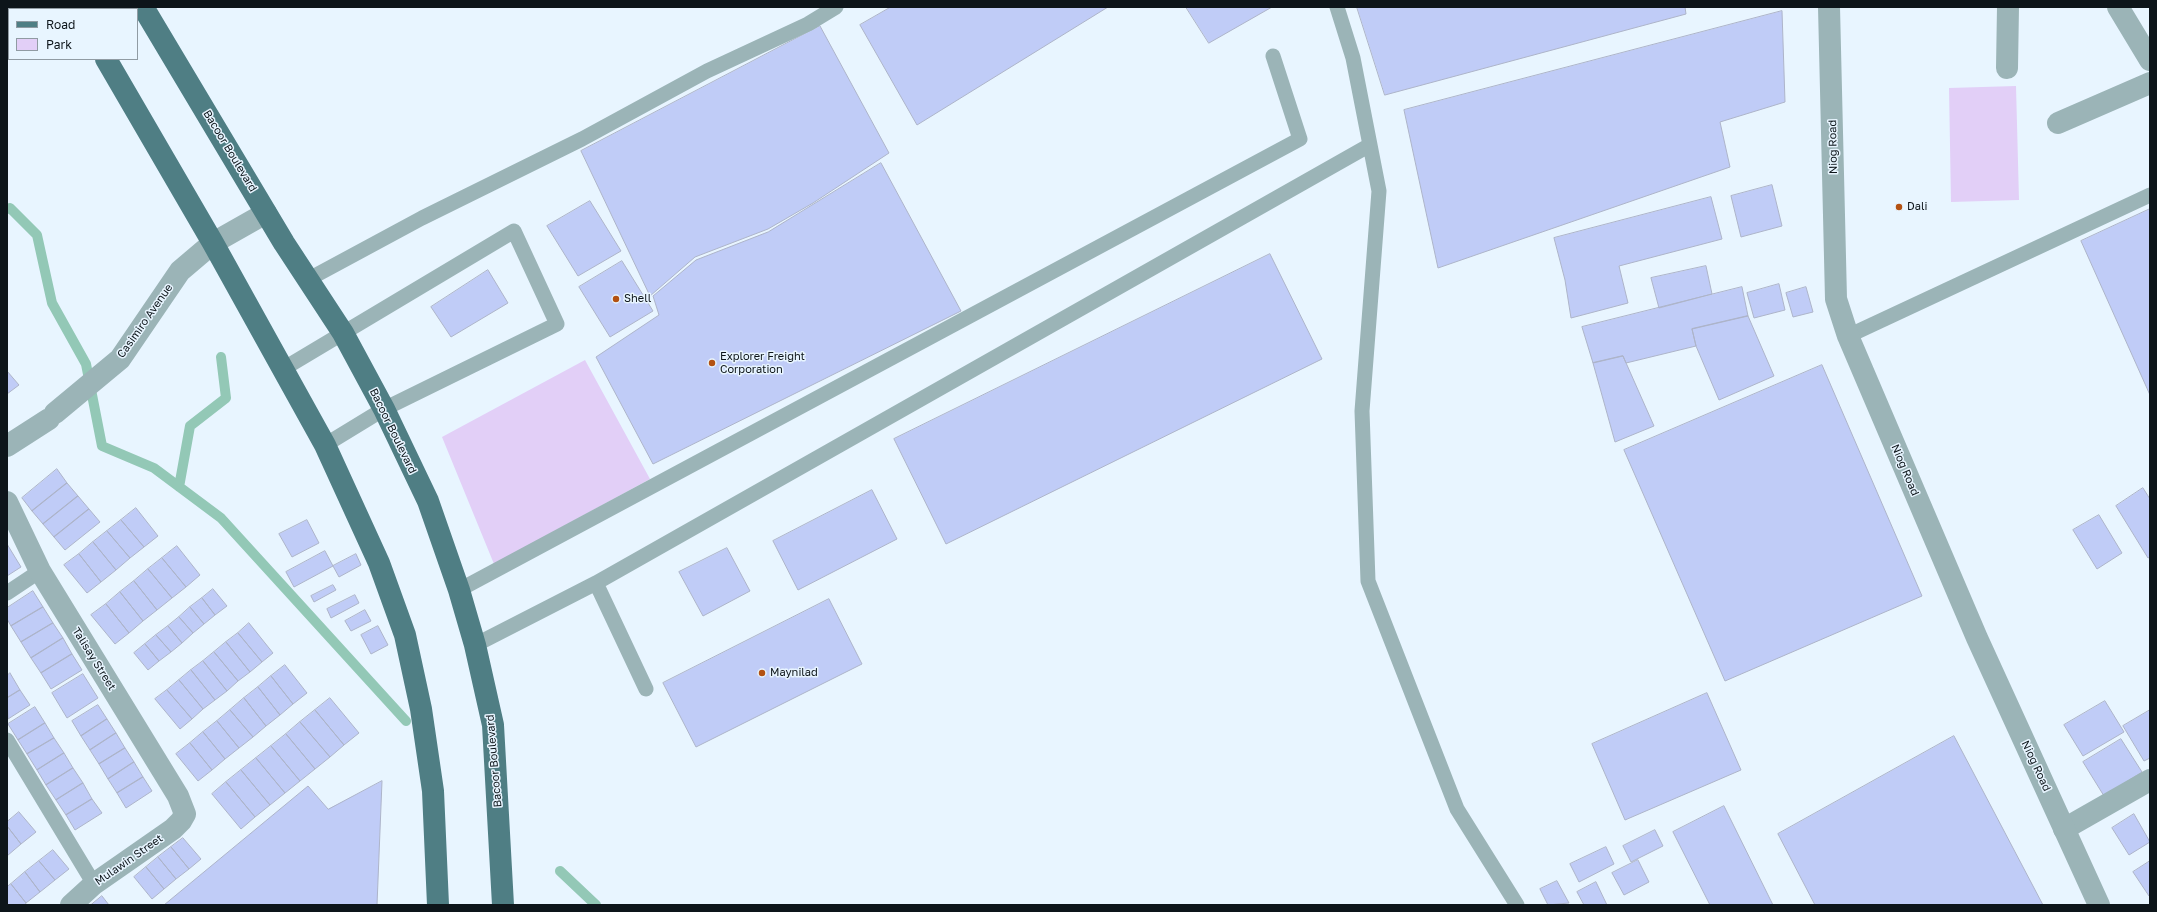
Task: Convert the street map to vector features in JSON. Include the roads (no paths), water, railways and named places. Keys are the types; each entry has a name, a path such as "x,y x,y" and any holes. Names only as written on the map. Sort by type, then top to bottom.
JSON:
{"main road":[{"name":"Bacoor Boulevard","path":"144,7 266,214 307,280 343,333 384,409 428,500 459,590 475,646 493,725 504,905"},
{"path":"107,60 213,243 325,445 379,563 405,634 421,709 433,791 438,905"}],"street":[{"name":"Niog Road","path":"1829,7 1836,299 1848,336 1977,638 2099,905"},
{"path":"2007,68 2008,7"},
{"path":"2118,7 2150,60"},
{"path":"2058,123 2150,83"},
{"name":"Casimiro Avenue","path":"7,446 52,416 120,359 180,271 213,243 266,214"},
{"name":"Talisay Street","path":"7,502 40,571 178,796 185,814"},
{"path":"2064,828 2150,780"},
{"name":"Mulawin Street","path":"71,905 94,884 173,829 182,821 185,814"}],"lane":[{"path":"307,280 422,218 582,139 707,71 808,24 836,7"},
{"path":"1337,7 1353,58 1379,191 1362,411 1368,582 1457,809 1517,905"},
{"path":"459,590 1300,139 1273,56"},
{"path":"475,646 596,583 1370,145"},
{"path":"1848,336 2150,195"},
{"path":"283,369 514,232 557,324 384,409 325,445"},
{"path":"7,593 40,571"},
{"path":"596,583 646,689"},
{"path":"7,740 94,884"}],"waterway":[{"path":"7,209 10,208 37,235 52,303 86,364 102,446 154,468 221,518 406,721"},
{"path":"179,487 190,426 226,398 221,357"},
{"path":"560,871 596,905"}],"place":[{"name":"Dali","path":"1899,207"},
{"name":"Shell","path":"616,299"},
{"name":"Explorer Freight Corporation","path":"712,363"},
{"name":"Maynilad","path":"762,673"}]}
